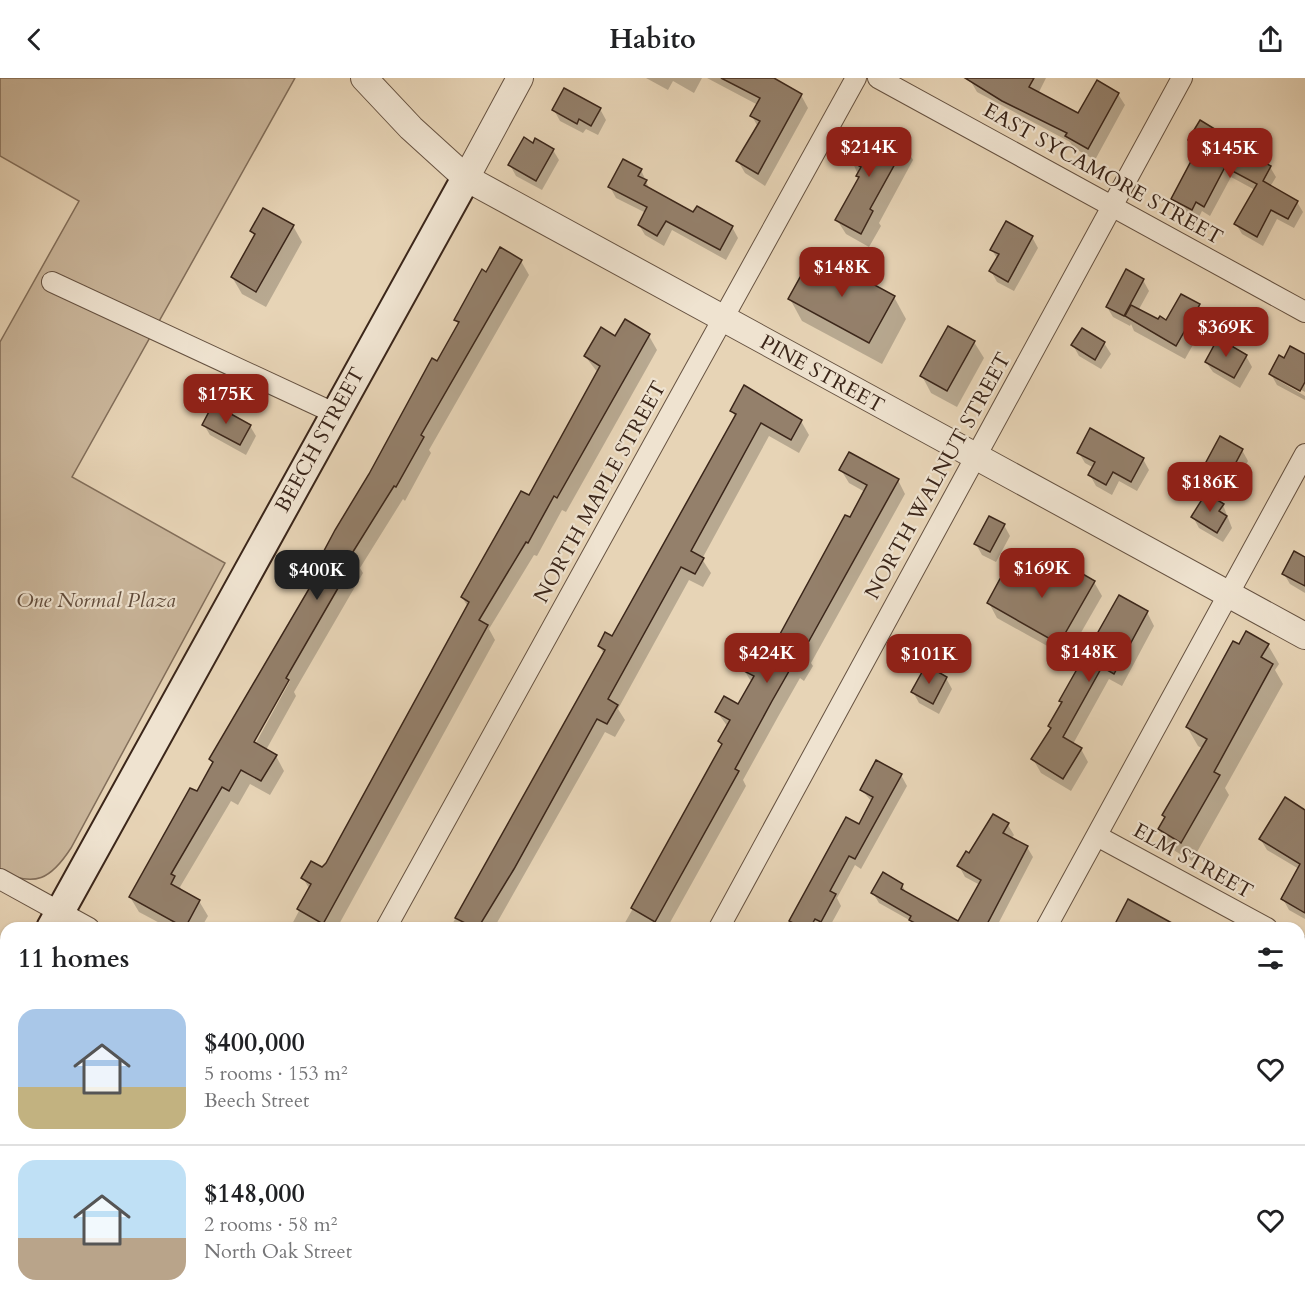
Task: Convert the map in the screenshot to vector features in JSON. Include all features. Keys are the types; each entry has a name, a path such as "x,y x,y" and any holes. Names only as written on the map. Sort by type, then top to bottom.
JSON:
{"main road":[{"name":"BEECH STREET","path":"56,920 334,413 466,178"}],"street":[{"name":"PINE STREET","path":"364,78 411,128 466,178 1305,636"},
{"name":"BEECH STREET","path":"466,178 520,78"},
{"name":"NORTH MAPLE STREET","path":"389,922 856,78"},
{"name":"EAST SYCAMORE STREET","path":"878,78 1305,312"},
{"name":"NORTH WALNUT STREET","path":"722,922 1182,78"},
{"path":"52,282 334,413"},
{"path":"1049,922 1305,454"},
{"name":"ELM STREET","path":"1097,836 1256,922"},
{"path":"0,879 56,920"}],"green space":[{"name":"One Normal Plaza","path":"0,78 295,78 72,477 225,563 71,848 64,859 49,873 41,878 33,879 23,879 0,871 0,342 79,201 0,156"}],"building":[{"path":"721,78 774,78 802,94 758,174 736,161 760,121 750,116 760,98"},
{"path":"965,78 1034,78 1029,87 1078,113 1097,80 1119,93 1088,149 1065,136 1067,133 1002,101"},
{"path":"564,88 601,108 591,126 579,119 577,124 552,110"},
{"path":"1200,120 1236,142 1234,146 1271,166 1263,181 1298,201 1288,219 1271,210 1257,237 1234,224 1257,184 1225,167 1204,207 1196,202 1192,210 1171,199 1199,146 1188,140"},
{"path":"883,132 906,144 870,209 873,211 861,234 835,220 859,177 856,176 861,167 851,161 866,133 879,140"},
{"path":"524,137 533,143 535,138 554,149 536,181 508,165"},
{"path":"623,159 642,169 638,176 647,180 644,185 693,212 697,206 733,226 720,250 666,221 657,236 638,225 647,207 608,187"},
{"path":"263,208 294,225 256,292 231,277 255,234 250,231"},
{"path":"1006,221 1033,236 1008,282 989,271 999,254 990,250"},
{"path":"500,247 522,260 421,435 424,437 396,487 394,486 351,555 356,557 286,678 289,680 254,742 277,755 261,781 241,770 229,791 222,787 171,874 175,876 171,884 200,900 188,922 174,922 129,897 190,788 197,791 213,762 209,759 323,565 318,562 335,530 369,474 432,358 437,361 459,322 454,320 482,269 486,272"},
{"path":"814,252 895,296 869,343 788,299"},
{"path":"1126,269 1144,279 1124,316 1106,307"},
{"path":"1181,294 1200,304 1176,346 1125,316 1131,305 1158,319 1160,316 1166,320"},
{"path":"625,319 650,334 557,498 554,496 528,543 526,542 479,620 488,625 324,922 320,922 297,909 311,884 301,878 311,861 322,867 326,863 469,602 461,597 521,491 529,495 600,366 584,356 601,327 615,336"},
{"path":"948,326 975,341 947,391 920,376"},
{"path":"1082,328 1105,342 1095,360 1071,345"},
{"path":"1218,338 1247,355 1234,378 1205,362"},
{"path":"1290,346 1305,354 1305,382 1300,391 1269,374 1279,355 1284,358"},
{"path":"744,385 802,420 791,440 761,423 691,551 704,558 695,574 681,567 608,699 618,705 607,724 597,719 514,869 482,922 463,922 455,918 605,650 598,646 605,632 612,636 736,414 730,411"},
{"path":"213,404 251,425 240,445 202,425"},
{"path":"1090,428 1144,458 1131,482 1113,472 1106,485 1088,475 1095,462 1077,453"},
{"path":"1220,436 1243,449 1222,489 1198,477"},
{"path":"849,452 899,479 804,650 806,652 796,668 792,666 772,701 735,769 739,771 655,922 631,908 722,744 718,741 730,720 715,712 724,696 738,704 754,676 742,670 755,648 768,656 845,515 850,517 867,485 839,470"},
{"path":"1206,493 1224,504 1219,511 1227,516 1217,533 1191,517"},
{"path":"989,516 1005,524 990,552 974,544"},
{"path":"1294,551 1305,557 1305,586 1282,574"},
{"path":"1062,562 1095,581 1059,644 987,603 1008,564 1048,586"},
{"path":"1119,595 1148,611 1114,674 1102,667 1063,737 1082,748 1063,779 1031,759 1051,728 1048,726 1062,702 1059,701"},
{"path":"1246,631 1269,644 1261,657 1273,664 1214,772 1220,775 1181,843 1158,829 1165,817 1162,815 1207,739 1186,727 1233,641 1239,644"},
{"path":"926,665 947,677 933,704 911,692"},
{"path":"876,760 902,774 855,859 849,856 830,891 836,894 821,922 815,919 813,922 789,921 846,817 859,824 873,797 860,790"},
{"path":"1285,797 1305,810 1305,913 1281,899 1300,864 1259,839"},
{"path":"993,814 1009,823 1003,833 1028,846 988,922 913,922 909,920 911,916 871,893 883,872 903,884 901,889 958,921 981,880 957,866 966,851 969,853"},
{"path":"1128,899 1170,922 1116,922"}]}
